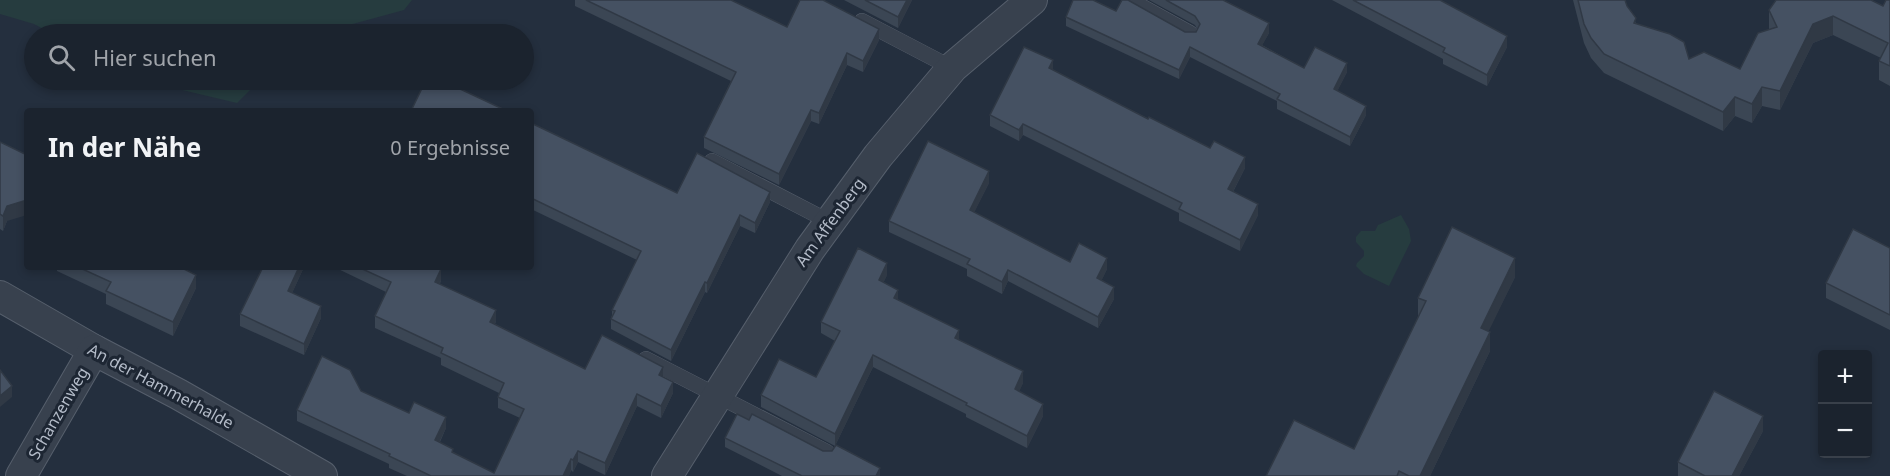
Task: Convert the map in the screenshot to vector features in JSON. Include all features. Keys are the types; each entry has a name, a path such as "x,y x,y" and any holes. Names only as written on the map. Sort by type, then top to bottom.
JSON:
{"street":[{"name":"Am Affenberg","path":"667,476 810,249 878,156 952,68 1032,0"},
{"name":"An der Hammerhalde","path":"0,296 322,476"},
{"name":"Schanzenweg","path":"21,476 94,350"}],"lane":[{"path":"1130,0 1190,33"},
{"path":"853,16 952,68"},
{"path":"705,158 830,222"},
{"path":"636,354 827,452"}],"green space":[{"path":"0,0 412,0 404,10 353,24 34,24 0,14"},
{"path":"182,90 250,90 237,103"},
{"path":"1401,215 1409,229 1411,241 1389,286 1364,274 1356,266 1364,256 1364,251 1356,242 1356,237 1361,231 1375,231 1378,225"}],"building":[{"path":"586,0 731,0 787,27 800,0 823,0 879,29 863,61 847,53 819,113 811,110 779,174 704,137 736,72"},
{"path":"865,0 907,0 898,17"},
{"path":"1073,0 1093,0 1116,11 1122,0 1128,0 1185,32 1196,32 1200,24 1195,16 1166,0 1223,0 1269,23 1258,44 1304,68 1315,47 1347,63 1334,89 1366,106 1350,137 1277,99 1280,94 1190,47 1179,70 1066,17"},
{"path":"1353,0 1440,0 1507,36 1487,75 1443,52 1445,48"},
{"path":"1578,0 1625,0 1636,18 1634,23 1670,34 1684,42 1689,59 1704,52 1740,69 1758,33 1777,27 1769,10 1776,0 1871,0 1883,6 1886,0 1890,0 1890,66 1879,61 1888,43 1833,16 1813,24 1780,91 1762,87 1752,104 1735,97 1723,112 1604,54 1591,38 1584,24"},
{"path":"1024,47 1053,60 1049,68 1148,119 1149,117 1210,148 1214,141 1245,157 1228,189 1258,204 1240,240 1179,209 1182,203 1023,124 1019,130 990,115"},
{"path":"421,90 462,90 501,108 412,108"},
{"path":"534,124 677,193 697,153 770,192 755,223 740,215 671,350 611,319 615,311 612,310 641,251 534,199"},
{"path":"928,141 989,171 970,210 1070,262 1079,243 1107,258 1097,278 1114,287 1098,317 1008,270 1002,282 967,264 970,259 889,221"},
{"path":"0,142 24,154 24,201 7,206 3,216 0,214"},
{"path":"1452,227 1515,258 1481,328 1490,332 1420,476 1409,476 1399,471 1397,476 1266,476 1294,420 1354,449 1426,301 1418,298"},
{"path":"1853,229 1890,248 1890,315 1826,283"},
{"path":"858,248 887,263 879,280 898,290 894,298 959,330 955,338 1023,371 1015,389 1043,404 1027,436 873,355 835,434 761,395 779,359 816,377 840,331 821,322"},
{"path":"85,270 186,270 196,275 173,322 106,291 111,282"},
{"path":"262,270 298,270 288,291 321,306 304,344 240,314"},
{"path":"365,270 441,270 435,282 496,310 490,322 585,369 602,335 663,367 659,375 673,382 661,406 637,394 605,463 578,451 573,460 571,459 563,476 431,476 297,410 322,356 350,370 361,391 409,413 414,402 446,417 435,440 453,449 452,452 494,473 524,409 498,397 504,383 441,353 443,348 375,316 391,282"},
{"path":"0,370 12,386 0,396"},
{"path":"1714,391 1763,416 1732,476 1705,476 1678,462"},
{"path":"737,414 749,420 752,414 823,451 832,451 836,445 880,468 876,476 802,476 725,438"}]}
